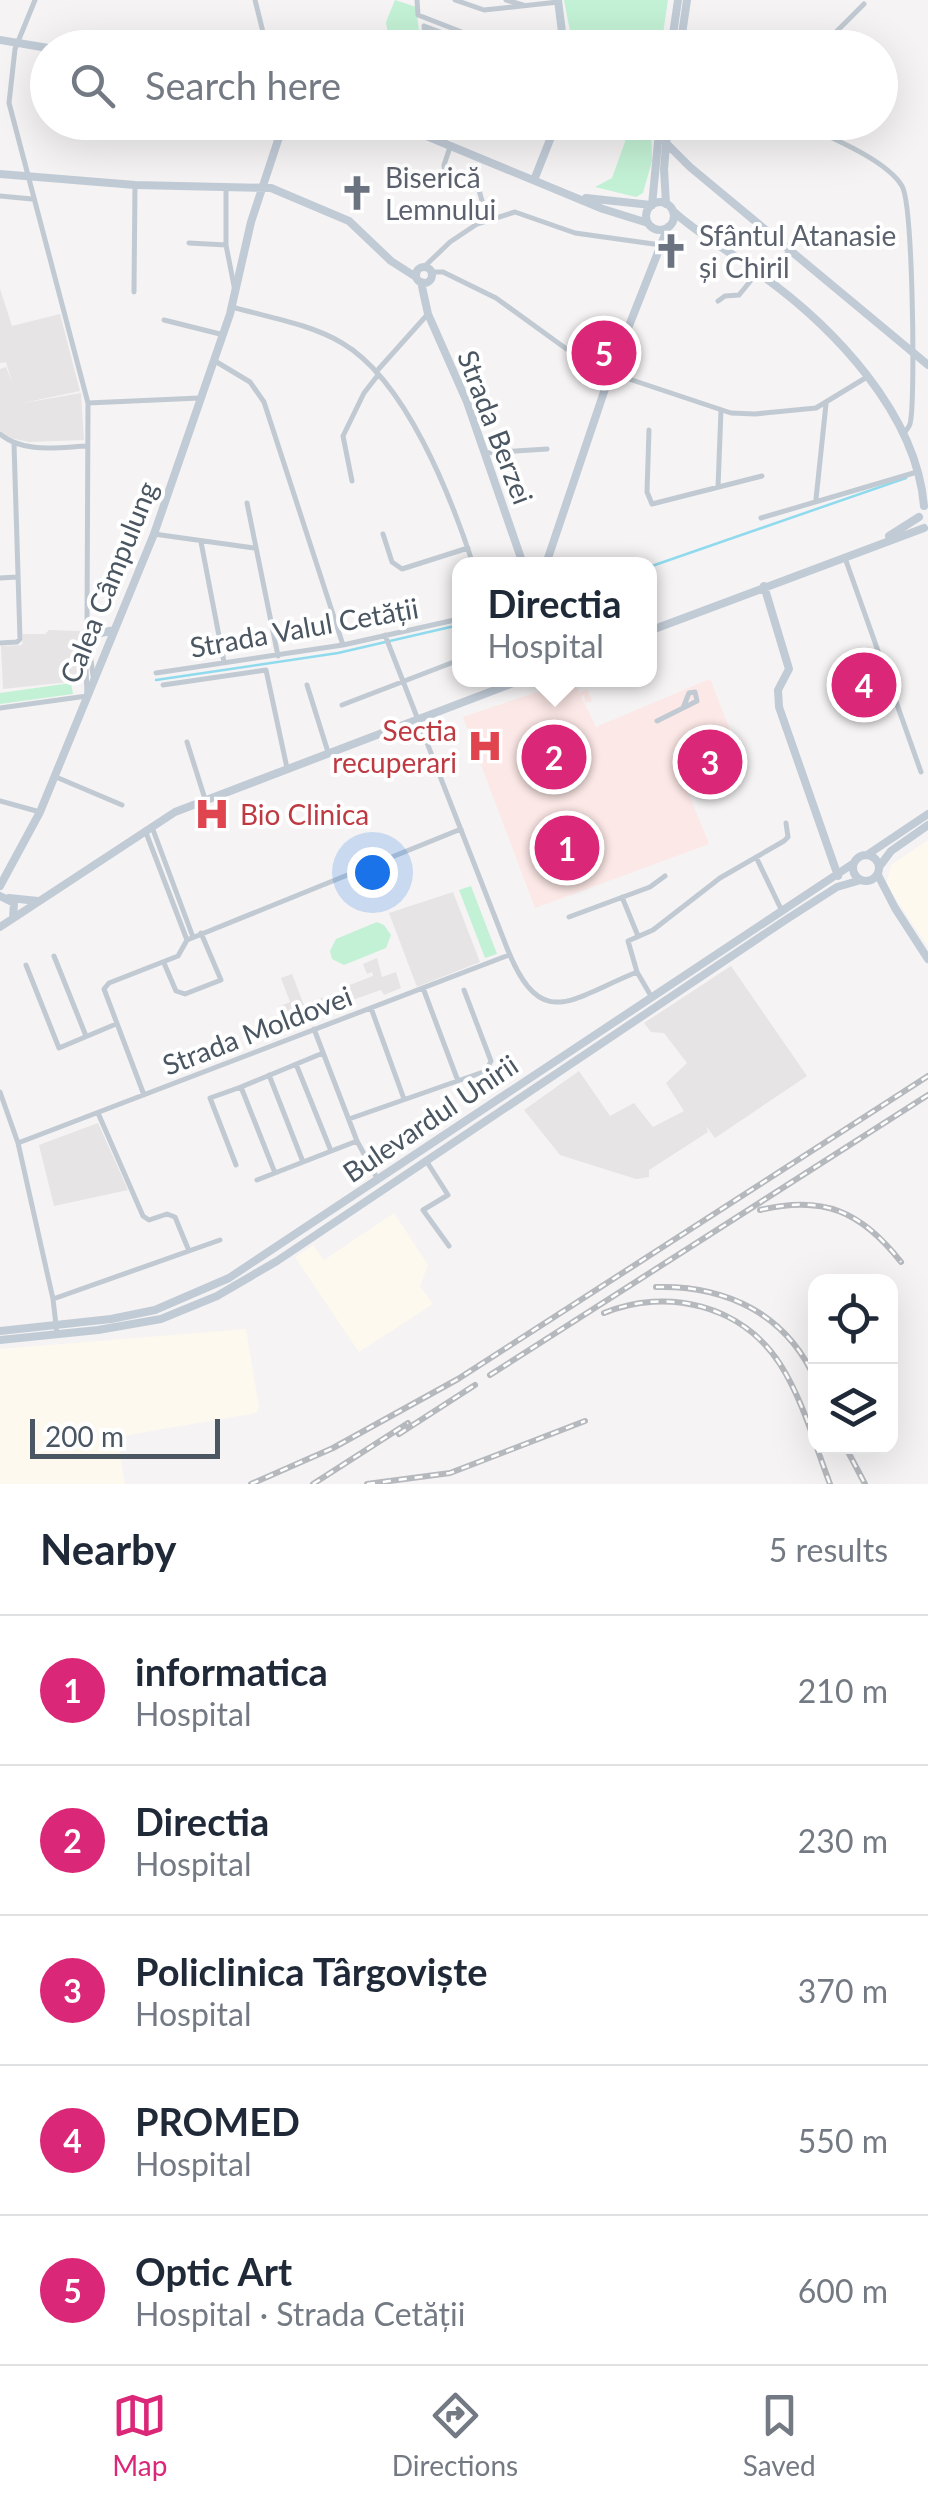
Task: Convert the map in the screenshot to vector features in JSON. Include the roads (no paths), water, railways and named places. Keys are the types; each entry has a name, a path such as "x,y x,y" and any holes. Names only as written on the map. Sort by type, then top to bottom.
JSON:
{"main road":[{"path":"673,30 678,0"},
{"path":"683,30 687,0"},
{"path":"558,1 562,30"},
{"path":"0,40 30,45"},
{"name":"Calea Câmpulung","path":"4,891 154,534 224,335 242,258 278,140"},
{"path":"437,140 648,223 657,229 660,245"},
{"path":"534,180 549,140"},
{"path":"648,223 646,214 651,205 658,140"},
{"path":"548,557 610,374 669,226 670,207 664,181 666,140"},
{"path":"666,143 684,163 919,353 928,365"},
{"path":"664,181 669,167 684,163"},
{"path":"634,202 646,195 655,172"},
{"path":"0,174 135,185 262,186 349,222 400,266 426,272"},
{"path":"580,198 670,207 692,229 768,279 867,377 905,432 928,489"},
{"path":"657,229 692,229"},
{"path":"768,279 790,251"},
{"name":"Strada Berzei","path":"426,272 427,310 467,402 520,557"},
{"path":"903,533 926,505 920,473"},
{"path":"657,627 903,533 926,530 919,516"},
{"path":"764,586 790,668 778,690 779,707 838,876"},
{"path":"87,629 102,633 114,630"},
{"path":"1,926 148,828 205,799 502,687"},
{"path":"894,906 854,874 854,864 928,814"},
{"path":"864,881 878,871 892,851 928,824"},
{"path":"867,855 876,860 894,906 928,959"},
{"name":"Bulevardul Unirii","path":"0,1332 57,1330 155,1310 265,1262 784,915 854,864"},
{"name":"Bulevardul Unirii","path":"784,915 834,888 864,881"},
{"path":"4,891 38,901"},
{"path":"4,891 15,908 13,918"},
{"name":"Bulevardul Unirii","path":"0,1340 44,1336 57,1330"}],"street":[{"path":"0,708 87,696 84,666 88,403 10,116 9,79 16,43 35,0"},
{"path":"254,0 262,30"},
{"path":"454,0 484,10 558,1"},
{"path":"506,0 527,6"},
{"path":"415,1 418,14 457,30"},
{"path":"838,30 864,4"},
{"path":"424,17 424,30"},
{"path":"424,26 435,30"},
{"path":"0,117 10,116"},
{"path":"830,140 884,168 905,191 919,353 911,421 905,432"},
{"path":"450,146 443,176 453,185 479,190 487,219"},
{"path":"134,292 135,185"},
{"name":"Calea Câmpulung","path":"226,186 226,245 236,294"},
{"path":"0,196 32,199"},
{"path":"426,272 450,242 487,219 516,212 575,234 660,245"},
{"path":"189,243 226,245"},
{"path":"426,272 444,272 496,298 578,359 610,374 721,410 755,414 814,409 867,377"},
{"path":"718,301 739,294 758,272"},
{"path":"232,307 339,340 377,373 432,458 471,557"},
{"path":"352,481 343,436 377,373 427,310"},
{"path":"164,320 224,335"},
{"path":"215,360 246,379 264,402 343,645"},
{"path":"88,403 202,398"},
{"path":"816,499 826,404"},
{"path":"718,488 721,410"},
{"path":"649,430 647,492 652,504 762,476"},
{"path":"0,434 14,444 28,447 89,446"},
{"path":"0,643 20,641 14,444"},
{"path":"485,453 547,450"},
{"path":"762,518 816,499 920,473"},
{"path":"246,502 278,656"},
{"path":"154,534 254,548"},
{"path":"383,534 392,562 402,569 468,548"},
{"path":"201,542 224,663"},
{"path":"844,556 921,772"},
{"path":"0,578 18,577"},
{"name":"Strada Valul Cetății","path":"156,674 343,645 452,621"},
{"path":"87,629 94,680"},
{"path":"385,635 510,955 529,992 549,1003 580,996 637,972"},
{"path":"342,706 452,663"},
{"name":"Strada Valul Cetății","path":"163,685 256,670 268,673 287,768"},
{"path":"307,685 328,752"},
{"path":"657,721 683,708"},
{"path":"187,742 205,799"},
{"path":"55,776 122,805"},
{"path":"0,802 40,812"},
{"path":"654,1000 637,972 627,943 653,930 720,878 788,837 786,823"},
{"path":"148,828 190,938"},
{"path":"144,1095 104,994 106,986 164,962 183,951 190,938 201,933 461,829"},
{"path":"756,857 784,915"},
{"path":"569,917 650,887 665,876"},
{"path":"622,897 638,936"},
{"path":"164,962 176,991 185,994 221,980 201,933"},
{"name":"Strada Moldovei","path":"18,1143 510,955"},
{"path":"54,956 86,1036"},
{"path":"26,965 59,1048 116,1024"},
{"path":"423,988 458,1082"},
{"path":"349,1120 486,1071 491,1061 464,990"},
{"path":"372,1008 404,1100"},
{"path":"314,1029 357,1142 381,1184"},
{"path":"236,1165 210,1098 323,1053"},
{"path":"296,1064 331,1151"},
{"path":"269,1075 303,1162"},
{"path":"241,1087 276,1173"},
{"path":"0,1092 18,1143 57,1330"},
{"path":"98,1113 143,1216 150,1220 168,1214 175,1217 189,1251"},
{"path":"257,1180 357,1142"},
{"name":"Bulevardul Unirii","path":"423,1156 448,1194 423,1210"},
{"path":"413,1217 423,1210 449,1246"},
{"path":"53,1299 220,1240"}],"waterway":[{"path":"657,564 906,478"},
{"path":"156,680 338,653 452,627"}],"railway":[{"path":"251,1484 333,1448 458,1379 928,1076"},
{"path":"490,1375 928,1095"},
{"path":"760,1210 803,1205 839,1211 871,1230 901,1262"},
{"path":"656,1287 706,1291 751,1308 789,1338 808,1366"},
{"path":"604,1313 628,1305 677,1302 724,1315 745,1327 764,1344 788,1378 830,1484"},
{"path":"399,1434 475,1385"},
{"path":"367,1484 450,1473 585,1421"},
{"path":"313,1484 408,1423"},
{"path":"849,1454 865,1484"}],"place":[{"name":"Biserică Lemnului","path":"357,193"},
{"name":"Sfântul Atanasie și Chiril","path":"671,251"},
{"name":"Optic Art","path":"604,353"},
{"name":"PROMED","path":"864,685"},
{"name":"Sectia recuperari","path":"485,746"},
{"name":"Directia","path":"554,757"},
{"name":"Policlinica Târgoviște","path":"710,762"},
{"name":"Bio Clinica","path":"212,814"},
{"name":"informatica","path":"567,848"}]}
